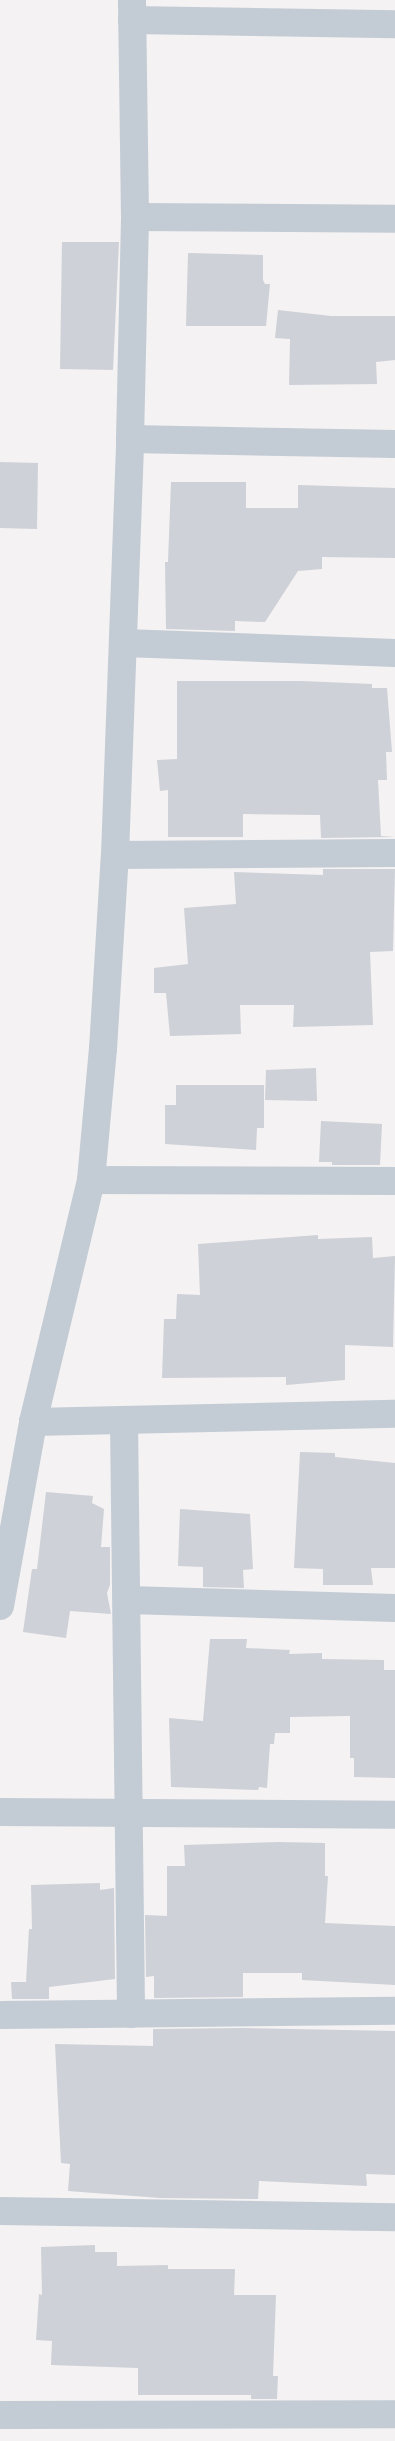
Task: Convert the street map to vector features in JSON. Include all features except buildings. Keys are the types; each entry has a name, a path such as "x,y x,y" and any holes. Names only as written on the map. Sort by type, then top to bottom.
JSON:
{"street":[{"path":"0,1606 33,1422 91,1180 115,854 124,643 135,218 132,10 395,24"},
{"path":"135,218 395,219"},
{"path":"130,439 395,444"},
{"path":"124,643 395,653"},
{"path":"115,854 395,853"},
{"path":"91,1180 395,1181"},
{"path":"33,1422 395,1414"},
{"path":"124,1420 128,1600 131,2014"},
{"path":"128,1600 395,1608"},
{"path":"0,1812 395,1814"},
{"path":"0,2015 395,2011"},
{"path":"0,2211 395,2217"},
{"path":"0,2415 395,2414"}]}
